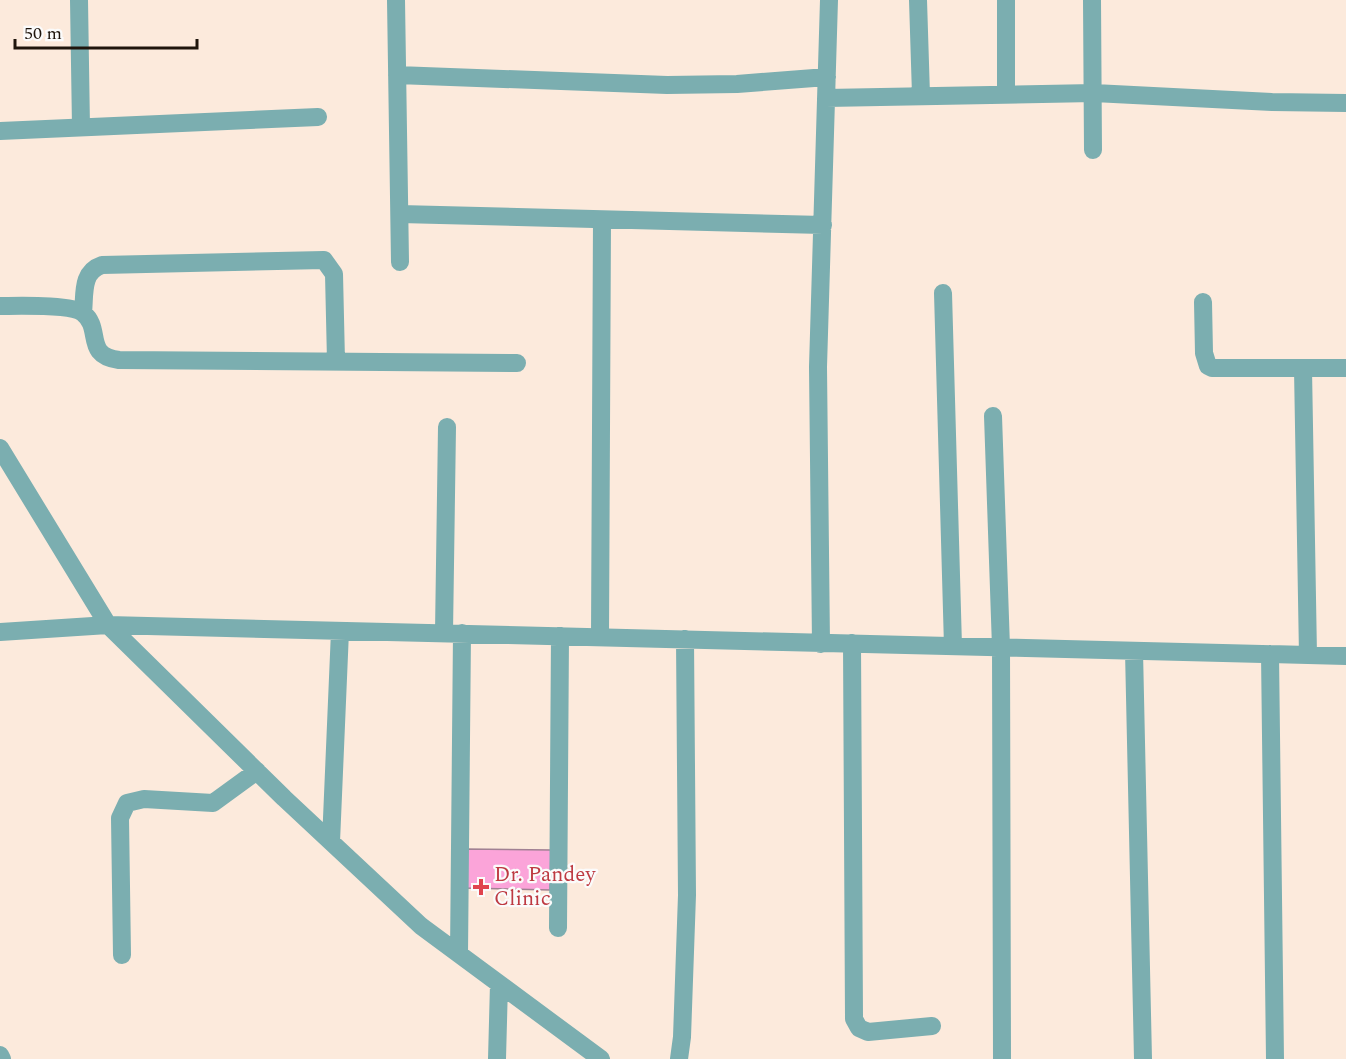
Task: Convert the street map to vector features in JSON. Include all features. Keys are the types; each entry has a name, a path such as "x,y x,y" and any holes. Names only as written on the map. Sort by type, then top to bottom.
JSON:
{"street":[{"path":"79,0 81,127"},
{"path":"396,0 400,262"},
{"path":"821,644 818,368 829,0"},
{"path":"918,0 921,95"},
{"path":"1006,0 1006,94"},
{"path":"1092,0 1093,150"},
{"path":"397,75 685,85 827,77"},
{"path":"826,98 1094,93 1272,102 1346,103"},
{"path":"0,131 318,117"},
{"path":"400,214 823,225"},
{"path":"600,637 602,220"},
{"path":"83,313 87,273 92,268 324,260 334,274 336,361"},
{"path":"944,293 953,646"},
{"path":"1203,302 1204,353 1208,366 1219,370 1346,368"},
{"path":"0,306 73,309 83,313 88,319 99,351 108,358 517,363"},
{"path":"1303,369 1308,655"},
{"path":"993,416 1001,647 1002,1059"},
{"path":"444,633 447,427"},
{"path":"0,448 108,626 421,926 601,1059"},
{"path":"0,632 108,626 1346,656"},
{"path":"331,842 340,631"},
{"path":"459,954 462,633"},
{"path":"558,928 560,636"},
{"path":"679,1059 682,1037 687,895 685,639"},
{"path":"852,643 854,1019 859,1029 868,1032 932,1026"},
{"path":"1134,651 1143,1059"},
{"path":"1270,654 1275,1059"},
{"path":"122,956 120,818 127,803 144,799 213,803 257,771"},
{"path":"497,1059 499,984"},
{"path":"0,1054 2,1059"}],"building":[{"path":"465,849 551,850 550,890 464,888"}],"place":[{"name":"Dr. Pandey Clinic","path":"481,887"}]}
